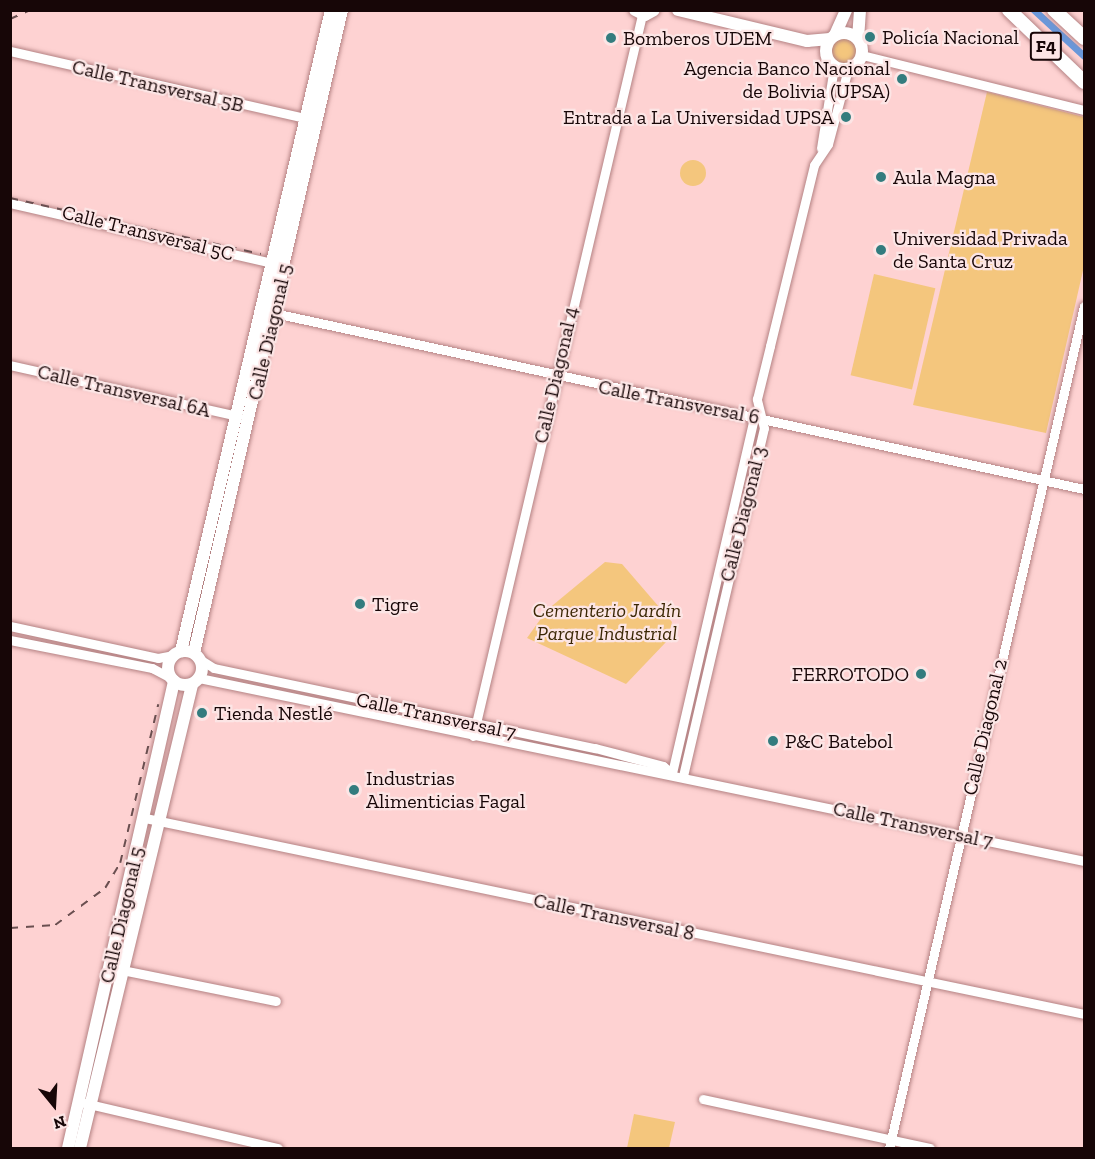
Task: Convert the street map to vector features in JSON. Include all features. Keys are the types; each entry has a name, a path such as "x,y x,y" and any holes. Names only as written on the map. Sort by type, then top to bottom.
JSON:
{"highway":[{"name":"F4","path":"1009,10 1084,82"},
{"name":"F4","path":"1063,13 1084,38"}],"main road":[{"name":"Calle Diagonal 5","path":"150,820 195,681 187,655 226,463 279,265 293,203 330,37 331,10"},
{"name":"Calle Diagonal 5","path":"293,203 306,118 330,37 342,10"},
{"path":"638,13 654,10"},
{"path":"678,10 807,41 848,33 858,39"},
{"path":"831,62 832,37 846,10"},
{"path":"807,41 831,62 848,69 862,55 858,39 860,10"},
{"name":"Calle Diagonal 5","path":"187,655 239,466 274,313 279,265"},
{"path":"226,463 239,466"},
{"name":"Calle Diagonal 5","path":"80,1149 85,1104 150,820 172,679 169,663 187,655"},
{"path":"172,679 195,681"},
{"name":"Calle Diagonal 5","path":"68,1149 85,1104"}],"street":[{"name":"Calle Diagonal 4","path":"473,736 638,13"},
{"name":"Calle Transversal 5B","path":"10,51 306,118"},
{"path":"862,55 1084,110"},
{"name":"Calle Diagonal 3","path":"683,776 764,428 757,417 759,392 821,148 831,62"},
{"name":"Calle Diagonal 3","path":"821,148 828,144 848,69"},
{"path":"823,118 834,121"},
{"name":"Calle Transversal 5C","path":"10,203 279,265"},
{"name":"Calle Diagonal 2","path":"890,1144 1042,479 1084,306"},
{"name":"Calle Transversal 6","path":"274,313 556,378 757,417 1084,489"},
{"name":"Calle Transversal 6A","path":"10,365 238,416"},
{"path":"672,773 757,417"},
{"name":"Calle Transversal 7","path":"10,626 158,657 187,655 291,686 595,748 663,766 672,773"},
{"path":"10,640 152,668 172,679"},
{"path":"83,655 86,643"},
{"name":"Calle Transversal 7","path":"195,681 289,696 473,736 672,773 1084,861"},
{"path":"289,696 291,686"},
{"name":"Calle Transversal 8","path":"150,820 1084,1014"},
{"path":"115,968 276,1001"},
{"path":"703,1099 890,1144 930,1149"},
{"path":"85,1104 278,1149"}],"green space":[{"path":"844,37 854,41 858,51 854,61 844,65 834,61 830,51 834,41"},
{"path":"987,92 1084,117 1084,266 1046,433 913,405"},
{"path":"693,160 702,164 706,173 702,182 693,186 684,182 680,173 684,164"},
{"path":"874,274 935,288 912,390 851,375"},
{"name":"Cementerio Jardín Parque Industrial","path":"605,562 622,564 672,622 667,641 626,684 527,638 547,610"},
{"path":"634,1114 675,1122 669,1148 627,1148"}],"waterway":[{"path":"1034,10 1084,56"}],"railway":[{"path":"10,19 30,10"},
{"path":"10,198 261,254"},
{"path":"10,928 55,925 105,888 120,863 158,705"}],"place":[{"name":"Policía Nacional","path":"870,37"},
{"name":"Bomberos UDEM","path":"611,38"},
{"name":"Agencia Banco Nacional de Bolivia (UPSA)","path":"902,79"},
{"name":"Entrada a La Universidad UPSA","path":"846,117"},
{"name":"Aula Magna","path":"881,177"},
{"name":"Universidad Privada de Santa Cruz","path":"881,250"},
{"name":"Tigre","path":"360,604"},
{"name":"FERROTODO","path":"921,674"},
{"name":"Tienda Nestlé","path":"202,713"},
{"name":"P&C Batebol","path":"773,741"},
{"name":"Industrias Alimenticias Fagal","path":"354,790"}]}
